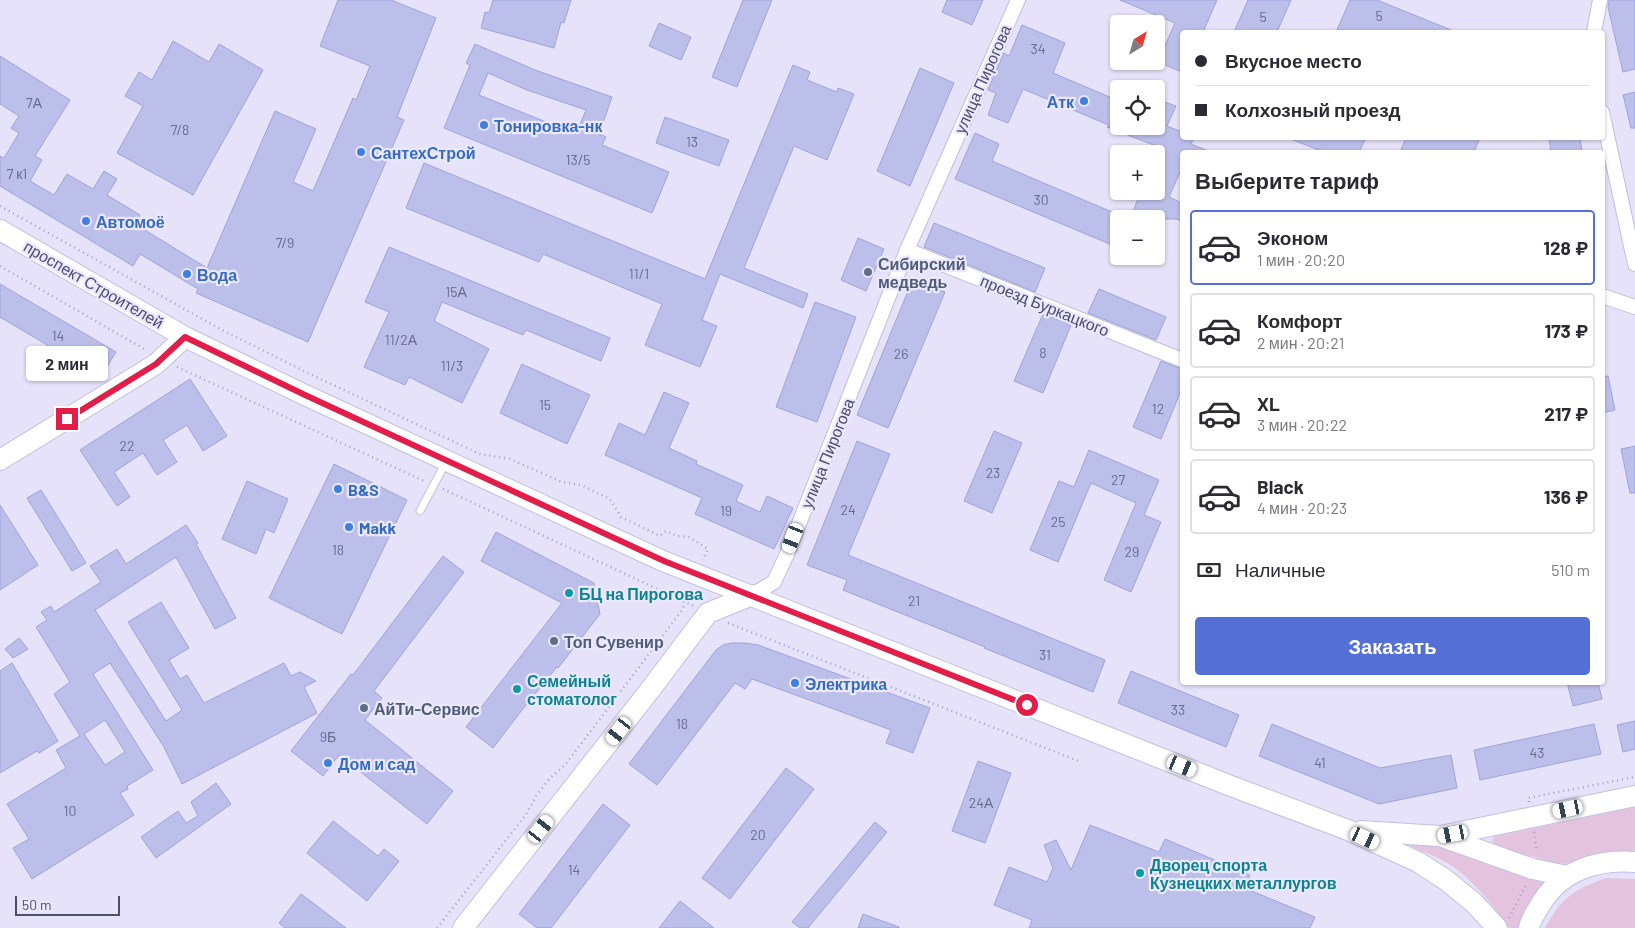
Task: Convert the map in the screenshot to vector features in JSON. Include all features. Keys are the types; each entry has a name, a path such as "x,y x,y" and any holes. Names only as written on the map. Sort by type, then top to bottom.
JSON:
{"street":[{"name":"улица Пирогова","path":"708,613 752,596 774,582 907,250 1018,0"},
{"path":"1594,30 1600,0"},
{"path":"1605,126 1635,264"},
{"name":"проспект Строителей","path":"0,230 185,337 305,395 664,561 1231,786 1348,830"},
{"name":"проезд Буркацкого","path":"907,250 1180,359"},
{"path":"1605,297 1635,307"},
{"path":"0,460 148,369 162,359 185,337"},
{"path":"463,928 627,720 708,613"},
{"path":"1348,830 1440,836 1635,796"},
{"path":"1348,830 1418,862 1446,880 1474,903 1497,928"},
{"path":"1440,836 1533,869 1568,876"},
{"path":"1529,928 1544,897 1568,876 1590,865 1614,861 1635,862"}],"lane":[{"path":"420,511 447,460"}],"path":[{"path":"0,206 188,313 314,376 480,454 510,459 562,482 581,485 610,499 621,517 660,536 666,531 676,536 688,538 708,549 684,602 683,609 565,765 550,778 536,796 525,816 437,928"},
{"path":"0,266 162,359 730,624 1081,762"}],"shaded area":[{"path":"1635,807 1635,850 1571,864 1554,863 1497,846 1492,841 1495,836"},
{"path":"1417,842 1438,846 1537,879 1545,884 1520,928 1509,928 1489,901 1465,876 1438,858 1411,846 1411,844"},
{"path":"1606,878 1635,879 1635,928 1545,928 1557,909 1570,896"}],"building":[{"path":"338,0 391,0 436,18 397,117 404,120 308,342 196,293 198,289 140,254 133,266 0,186 0,156 4,158 19,133 11,128 19,116 0,104 0,56 70,100 35,156 42,160 30,181 54,195 67,174 93,189 104,171 117,179 107,195 140,215 135,224 207,268 275,111 316,129 293,182 313,191 353,98 356,100 370,66 320,46"},
{"path":"493,0 571,0 564,23 561,22 554,48 481,28 485,12 489,13"},
{"path":"743,0 772,0 737,87 712,77"},
{"path":"947,0 983,0 972,25 942,12"},
{"path":"1120,0 1217,0 1204,30 1180,30 1180,71 1165,65 1165,46 1175,23 1165,19 1165,15 1156,15"},
{"path":"1248,0 1291,0 1278,30 1235,30"},
{"path":"1350,0 1377,0 1451,30 1337,30"},
{"path":"1609,0 1635,0 1635,69 1623,72 1608,7"},
{"path":"659,23 691,37 681,60 649,46"},
{"path":"1022,25 1065,43 1053,73 1110,97 1110,126 1023,89 1008,123 988,115 996,93 988,90 1004,53 1009,56"},
{"path":"173,41 209,62 219,44 263,70 193,195 117,153 143,106 125,96 139,72 152,80"},
{"path":"475,44 535,70 612,97 599,134 606,137 602,145 669,172 652,213 444,128 470,65 466,63","holes":["488,73 527,90 586,110 576,134 479,95"]},
{"path":"793,65 810,72 807,80 837,92 838,88 854,94 827,160 794,146 744,268 808,294 803,308 720,274 702,320 717,326 700,367 645,345 662,304 543,254 539,262 406,208 424,163 705,279"},
{"path":"920,68 954,83 910,186 877,171"},
{"path":"1635,92 1635,128 1631,128 1623,95"},
{"path":"1165,102 1176,106 1167,126 1180,131 1180,140 1193,140 1191,144 1206,150 1180,150 1180,172 1169,197 1180,202 1180,220 1165,219 1165,210 1134,210 1137,200 1165,200 1165,145 1153,145 1128,135 1165,135"},
{"path":"665,117 729,140 719,166 656,143"},
{"path":"975,133 999,144 992,161 1110,211 1110,244 955,179"},
{"path":"1293,140 1365,140 1360,150 1319,150"},
{"path":"1405,140 1479,140 1475,150 1401,150"},
{"path":"1549,140 1580,140 1582,150 1551,150"},
{"path":"934,223 1045,268 1035,292 924,247"},
{"path":"858,238 884,249 866,291 841,280"},
{"path":"389,247 610,338 601,361 526,330 523,335 442,302 434,321 489,349 462,403 409,377 405,385 364,367 389,312 365,302"},
{"path":"913,279 945,292 888,428 857,415"},
{"path":"0,284 116,352 101,377 0,317"},
{"path":"1099,289 1166,317 1156,340 1088,313"},
{"path":"815,302 856,317 817,422 776,407"},
{"path":"1043,314 1071,325 1043,393 1014,381"},
{"path":"1161,361 1180,368 1180,393 1161,439 1133,427"},
{"path":"522,364 590,395 567,444 500,413"},
{"path":"1605,376 1608,376 1615,410 1605,412"},
{"path":"190,379 227,436 203,451 187,425 163,440 177,462 157,475 143,453 114,472 130,497 117,506 80,450"},
{"path":"664,392 689,403 669,448 697,461 696,464 743,485 736,501 760,512 767,496 793,508 774,549 695,514 702,498 605,455 619,423 645,435"},
{"path":"994,431 1022,443 992,513 964,501"},
{"path":"857,441 890,454 848,555 1105,660 1093,692 843,590 847,580 807,565"},
{"path":"1635,446 1635,493 1630,493 1621,449"},
{"path":"1089,450 1159,480 1144,515 1161,522 1131,592 1104,580 1136,503 1091,483 1058,562 1030,550 1059,481 1074,487"},
{"path":"334,464 407,500 342,634 269,598"},
{"path":"247,481 288,499 274,533 266,529 256,554 222,539"},
{"path":"41,490 86,563 72,571 27,498"},
{"path":"0,505 38,565 0,590"},
{"path":"186,525 198,543 196,544 236,618 215,629 176,557 95,610 166,721 182,710 128,622 161,602 189,648 169,660 180,679 187,675 204,703 284,663 291,676 300,672 316,681 304,687 317,713 182,784 164,747 110,663 93,674 153,770 127,786 128,789 120,793 134,815 32,879 13,848 29,839 7,804 66,768 56,750 80,736 54,694 70,682 36,627 47,620 41,612 51,606 54,612 101,582 90,566 117,549 126,564","holes":["105,720 125,752 105,765 84,734"]},
{"name":"БЦ на Пирогова","path":"496,532 594,583 600,614 493,748 466,727 562,603 481,561"},
{"path":"443,556 464,572 374,691 382,698 365,720 453,791 427,824 339,755 323,776 291,751 351,674 353,675"},
{"path":"19,638 28,649 13,658 5,649"},
{"path":"731,643 758,645 930,708 913,753 886,743 891,730 752,679 745,689 735,683 657,785 629,764 716,650 723,645"},
{"path":"12,663 58,741 0,773 0,671"},
{"path":"1131,671 1239,715 1226,747 1118,703"},
{"path":"1568,685 1599,685 1602,699 1573,706"},
{"path":"1635,721 1635,749 1623,752 1617,725"},
{"path":"1272,724 1380,768 1451,755 1457,788 1379,804 1259,756"},
{"path":"1594,724 1601,754 1480,780 1474,750"},
{"path":"978,761 1011,773 985,843 952,831"},
{"path":"786,768 814,789 730,899 702,878"},
{"path":"216,783 231,804 156,858 141,837 178,811 186,823 198,816 191,802"},
{"path":"603,804 630,825 551,928 537,928 519,914"},
{"path":"333,821 378,856 384,849 399,861 367,901 307,853"},
{"path":"875,822 887,832 808,928 800,928 792,922"},
{"name":"Дворец спорта Кузнецких металлургов","path":"1090,825 1159,852 1165,839 1250,875 1244,888 1315,917 1310,928 1029,928 1032,920 994,905 1009,867 1047,882 1053,868 1044,845 1056,840 1071,870"},
{"path":"301,894 346,928 285,928 279,923"},
{"path":"680,901 714,928 659,928"},
{"path":"863,914 899,927 899,928 858,928"}],"place":[{"name":"Атк","path":"1084,101"},
{"name":"Тонировка-нк","path":"484,125"},
{"name":"СантехСтрой","path":"361,152"},
{"name":"Автомоё","path":"86,221"},
{"name":"Сибирский медведь","path":"868,272"},
{"name":"Вода","path":"187,274"},
{"name":"B&S","path":"338,489"},
{"name":"Makk","path":"349,527"},
{"name":"БЦ на Пирогова","path":"569,593"},
{"name":"Топ Сувенир","path":"554,641"},
{"name":"Электрика","path":"795,683"},
{"name":"Семейный стоматолог","path":"517,689"},
{"name":"АйТи-Сервис","path":"364,708"},
{"name":"Дом и сад","path":"328,763"},
{"name":"Дворец спорта Кузнецких металлургов","path":"1140,873"}],"route":[{"path":"67,419 156,364 185,337 305,395 664,561 1027,705"}]}
